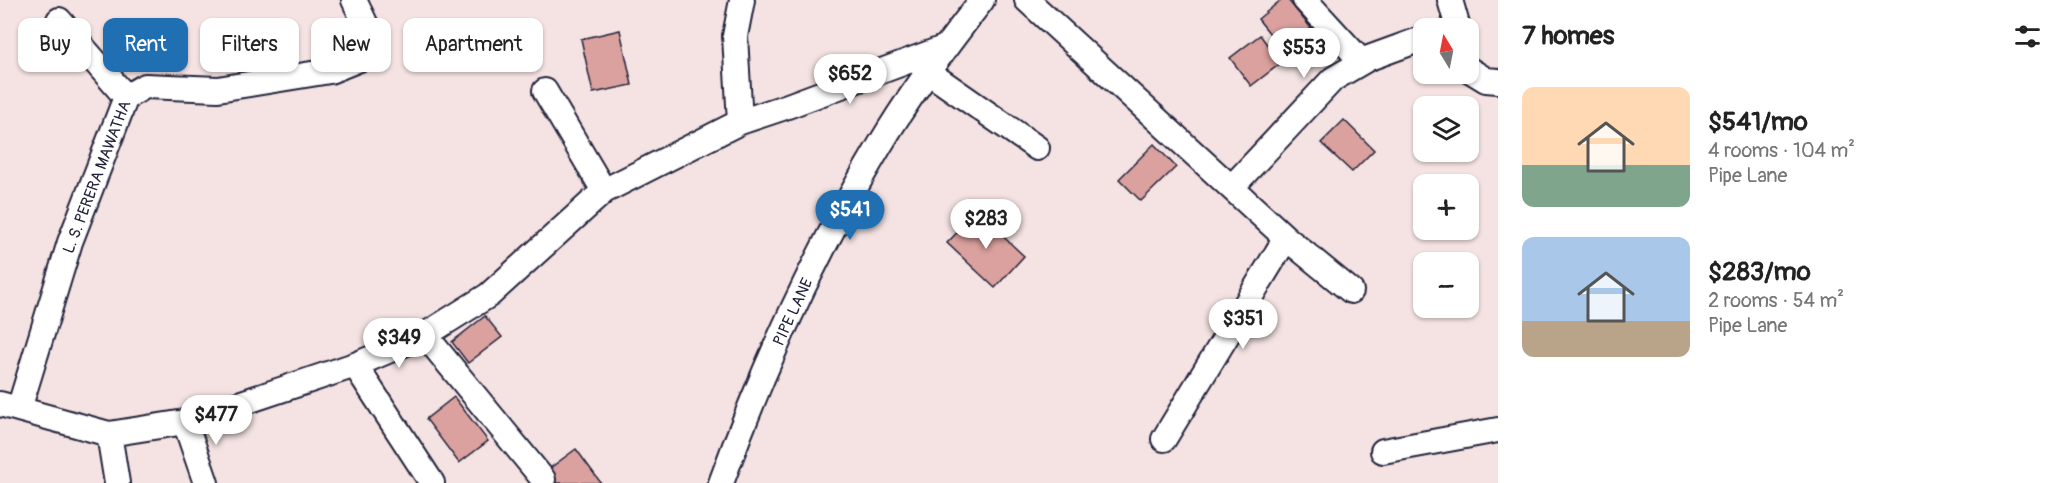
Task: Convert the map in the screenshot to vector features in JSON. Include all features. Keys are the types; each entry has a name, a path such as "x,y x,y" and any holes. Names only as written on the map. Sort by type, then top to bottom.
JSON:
{"street":[{"name":"L. S. PERERA MAWATHA","path":"10,406 126,97 145,86 218,88 330,71 362,58 366,26 354,0"},
{"path":"740,122 735,36 742,0"},
{"name":"PIPE LANE","path":"721,483 745,418 826,240 880,144 928,72 982,0"},
{"path":"1027,0 1286,238 1351,291"},
{"path":"1305,0 1362,62"},
{"path":"1450,0 1453,18"},
{"path":"1232,187 1333,79 1362,62 1413,42"},
{"path":"10,406 109,434 185,422 355,364 425,335 489,295 604,191 740,122 785,108 946,47"},
{"path":"91,57 126,97"},
{"path":"928,72 1038,148"},
{"path":"1479,76 1486,80 1498,81"},
{"path":"545,91 604,191"},
{"path":"1164,439 1286,238"},
{"path":"425,335 543,479"},
{"path":"355,364 432,483"},
{"path":"185,422 206,483"},
{"path":"1383,451 1498,430"},
{"path":"109,434 117,483"}],"building":[{"path":"1281,0 1288,0 1311,28 1283,50 1258,19"},
{"path":"620,30 632,85 593,93 581,39"},
{"path":"1260,35 1281,63 1251,86 1230,58"},
{"path":"1344,120 1374,150 1352,172 1321,143"},
{"path":"1154,144 1176,167 1141,201 1119,179"},
{"path":"977,212 1024,256 995,288 947,243"},
{"path":"485,316 502,337 468,363 452,342"},
{"path":"454,397 488,441 459,463 426,419"},
{"path":"576,449 601,483 549,483 542,474"}]}
